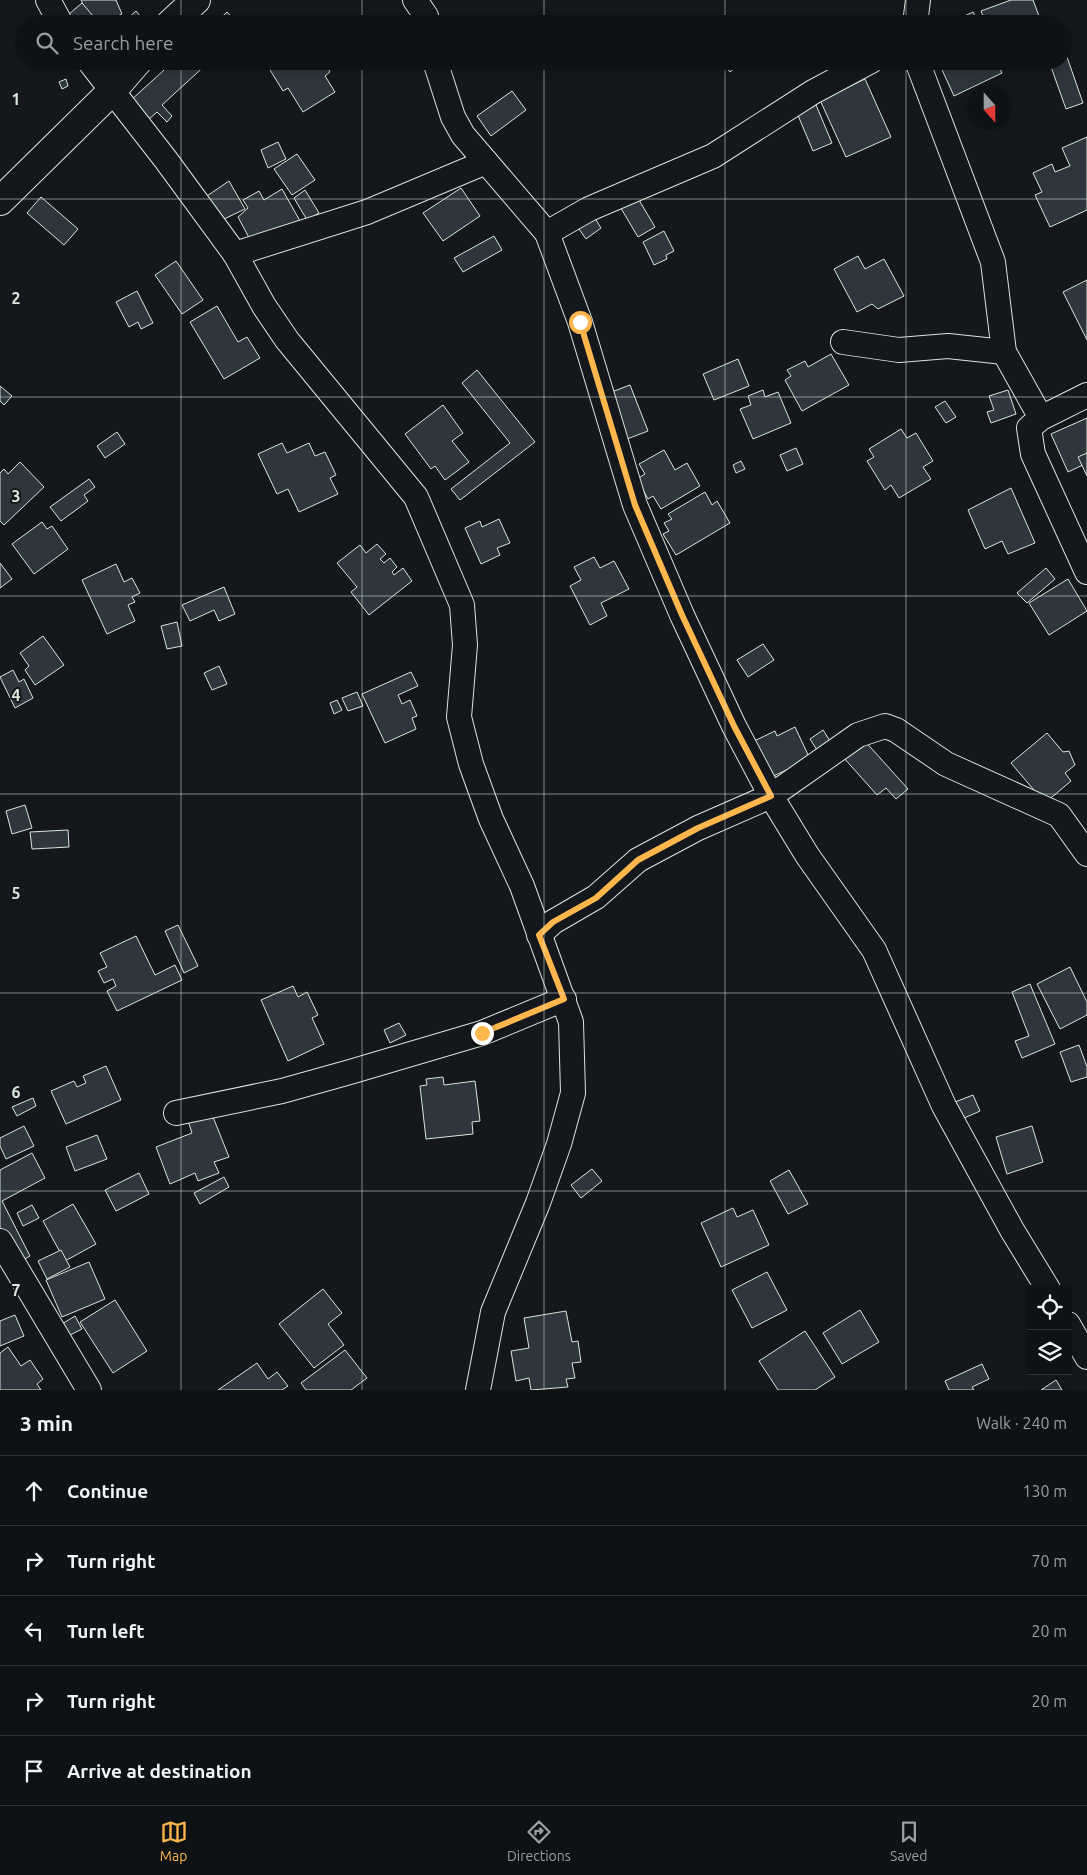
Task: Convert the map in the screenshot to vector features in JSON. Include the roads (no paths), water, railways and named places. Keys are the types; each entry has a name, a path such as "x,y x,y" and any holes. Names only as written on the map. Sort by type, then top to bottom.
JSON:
{"street":[{"path":"48,0 56,15"},
{"path":"180,15 196,0"},
{"path":"416,0 425,15"},
{"path":"916,15 918,0"},
{"path":"96,70 234,254 264,306 288,340 416,497 462,605 466,645 459,717 470,764 491,819 522,886 571,1022 573,1094 559,1144 538,1203 493,1312 478,1390"},
{"path":"0,201 130,70"},
{"path":"438,70 453,117 464,135 547,233 580,322 635,505 682,615 730,717 771,796 807,855 874,950 944,1106 1012,1230 1046,1285"},
{"path":"547,233 598,205 713,156 813,92 854,70"},
{"path":"920,70 993,262 1004,352 1041,418"},
{"path":"234,254 367,212 486,162"},
{"path":"843,342 899,350 948,346 1004,352"},
{"path":"1087,395 1041,418 1029,428 1033,454 1058,514 1074,541 1087,572"},
{"path":"539,935 553,922 596,898 638,860 698,828 771,796 858,735 885,726 896,730 946,764 1059,815 1087,854"},
{"path":"176,1113 282,1091 350,1072 482,1033 564,999"},
{"path":"1,1244 89,1390"},
{"path":"1071,1330 1087,1357"}]}
